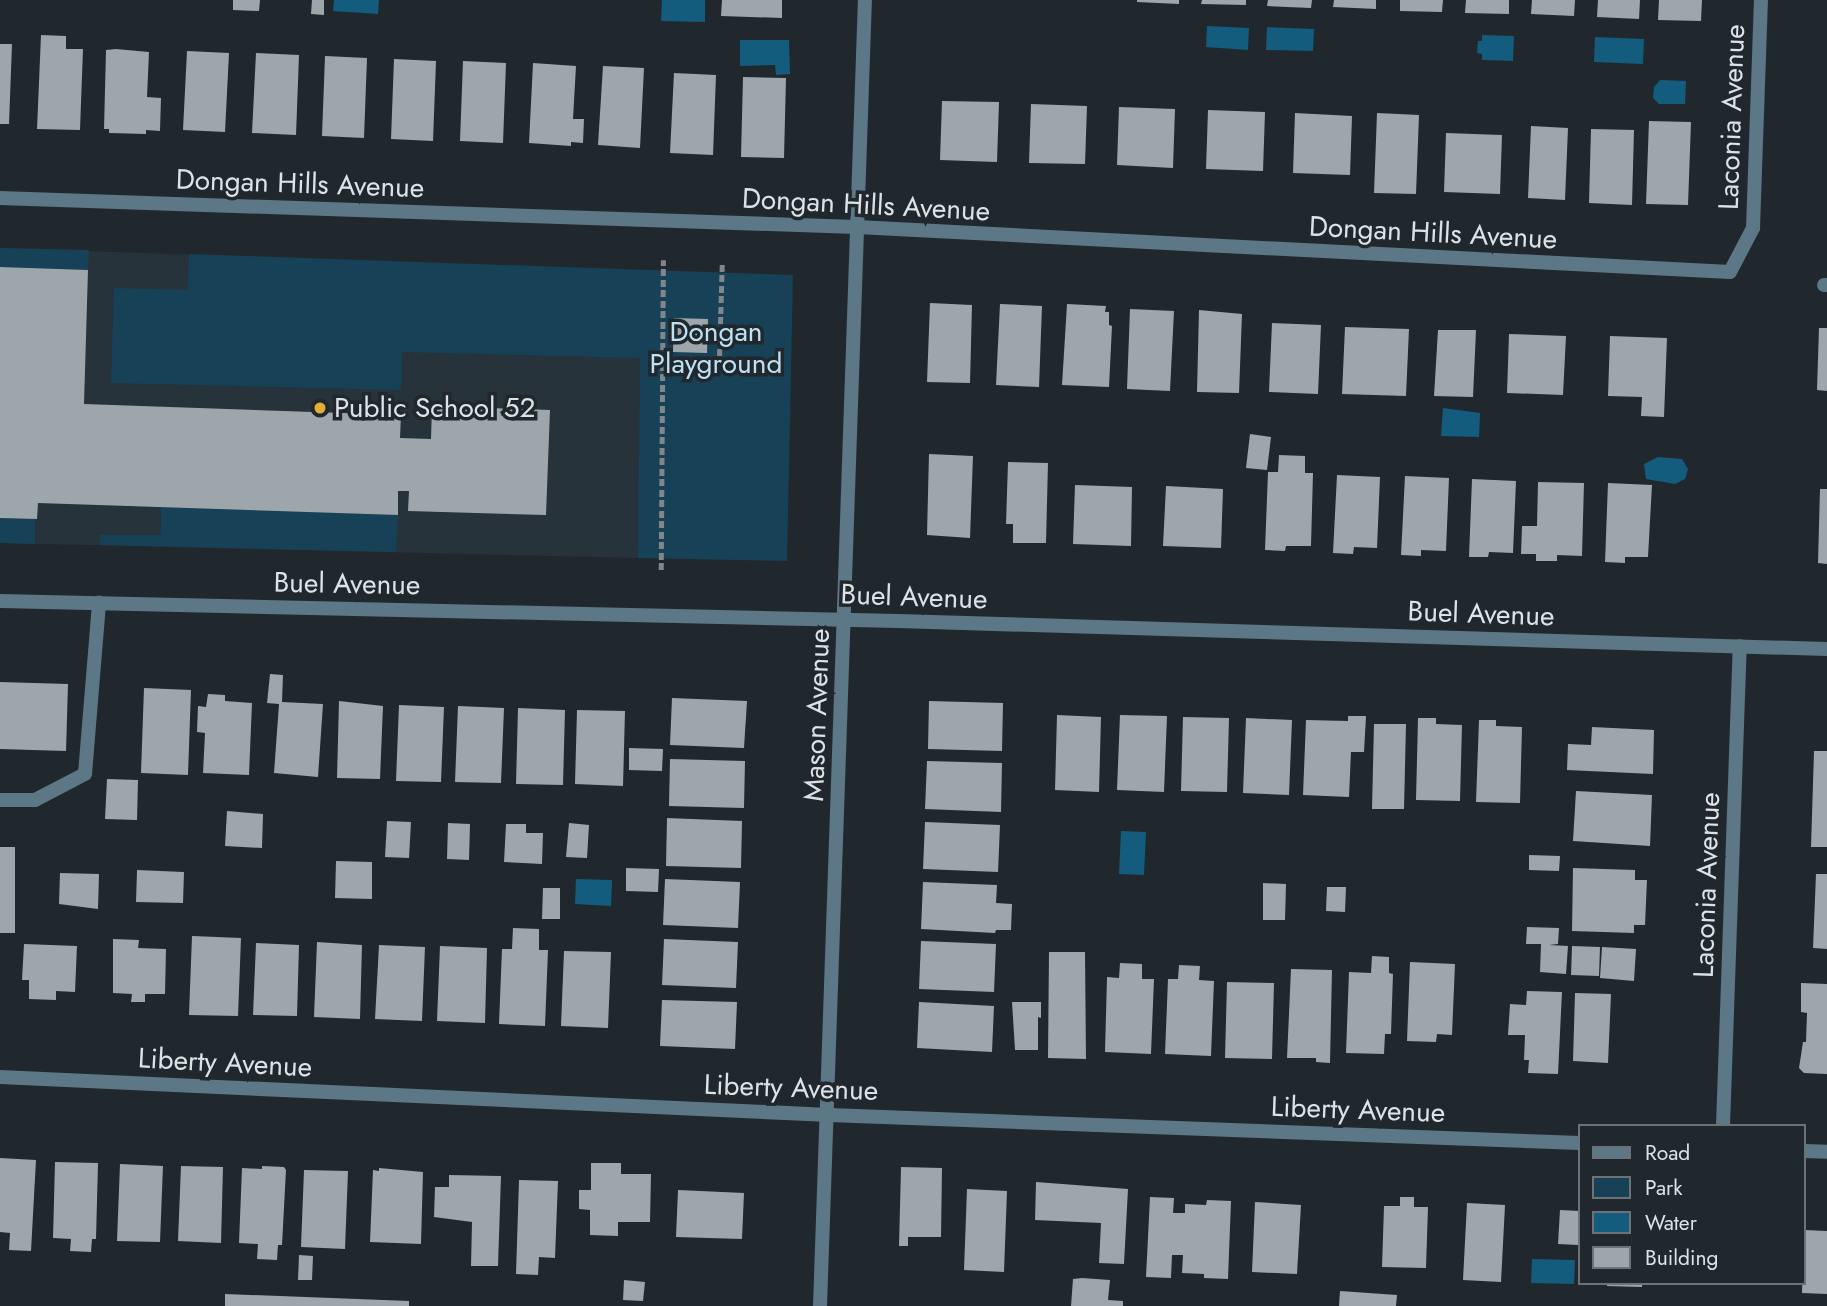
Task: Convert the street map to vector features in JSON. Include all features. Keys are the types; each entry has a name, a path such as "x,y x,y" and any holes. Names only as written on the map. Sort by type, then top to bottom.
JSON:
{"street":[{"name":"Mason Avenue","path":"820,1306 829,1115 865,0"},
{"name":"Laconia Avenue","path":"1730,272 1753,228 1761,0"},
{"name":"Dongan Hills Avenue","path":"0,198 857,228 1730,272"},
{"name":"Buel Avenue","path":"0,601 844,620 1827,649"},
{"path":"0,800 35,800 85,774 99,603"},
{"name":"Laconia Avenue","path":"1723,1124 1740,646"},
{"name":"Liberty Avenue","path":"0,1077 829,1115 1578,1143"},
{"path":"1806,1151 1827,1152"}],"path":[{"path":"661,570 663,260"},
{"path":"663,364 719,366 722,262"}],"shaded area":[{"name":"Public School 52","path":"0,248 541,267 641,358 638,558 0,543"}],"green space":[{"path":"0,248 89,250 88,270 0,267"},
{"name":"Dongan Playground","path":"189,254 793,275 787,561 638,558 640,358 402,352 401,390 111,383 114,288 188,290"},
{"path":"161,507 398,515 396,552 100,545 100,535 161,535"},
{"path":"0,518 35,519 35,544 0,543"}],"water":[{"path":"334,0 379,0 378,14 333,11"},
{"path":"662,0 705,0 705,22 661,21"},
{"path":"1207,26 1249,28 1248,50 1206,47"},
{"path":"1267,27 1314,29 1313,51 1266,50"},
{"path":"1482,35 1514,36 1513,61 1482,60 1482,54 1477,53 1478,41 1482,41"},
{"path":"1595,37 1644,39 1643,64 1594,62"},
{"path":"740,40 789,40 790,74 776,75 775,65 740,66"},
{"path":"1660,80 1686,81 1685,104 1659,104 1653,98 1654,87"},
{"path":"1443,408 1480,413 1479,437 1441,436"},
{"path":"1658,457 1682,459 1688,469 1685,479 1675,484 1646,479 1644,464"},
{"path":"1121,831 1146,832 1144,875 1119,874"},
{"path":"576,879 612,880 611,906 575,904"},
{"path":"1532,1259 1575,1260 1574,1284 1531,1283"}],"building":[{"path":"233,0 260,0 259,11 233,10"},
{"path":"312,0 324,0 324,15 311,14"},
{"path":"722,0 782,0 782,18 721,16"},
{"path":"1179,0 1179,4 1137,2"},
{"path":"1202,0 1246,0 1246,5 1201,4"},
{"path":"1268,0 1312,0 1311,8 1267,6"},
{"path":"1334,0 1376,0 1376,9 1333,7"},
{"path":"1400,0 1443,0 1442,12 1400,11"},
{"path":"1466,0 1509,0 1509,14 1465,13"},
{"path":"1532,0 1575,0 1574,16 1531,14"},
{"path":"1598,0 1640,0 1639,19 1597,17"},
{"path":"1659,0 1702,0 1701,21 1658,20"},
{"path":"41,35 66,36 66,49 83,49 80,130 37,129"},
{"path":"0,44 12,44 9,124 0,124"},
{"path":"106,50 149,52 147,97 161,98 160,131 146,130 146,134 109,133 109,129 104,129"},
{"path":"187,51 229,53 225,132 183,130"},
{"path":"256,53 299,55 296,135 252,133"},
{"path":"325,56 367,58 364,138 322,136"},
{"path":"394,59 436,61 433,141 391,139"},
{"path":"463,61 506,63 503,143 460,141"},
{"path":"533,63 576,66 573,119 584,119 583,143 571,142 571,146 529,143"},
{"path":"603,66 644,68 640,148 598,145"},
{"path":"674,73 716,75 713,155 670,153"},
{"path":"743,77 786,78 784,158 741,157"},
{"path":"942,101 999,102 997,162 940,160"},
{"path":"1031,104 1087,106 1085,164 1029,163"},
{"path":"1119,107 1175,109 1173,168 1117,165"},
{"path":"1208,110 1265,112 1263,171 1206,169"},
{"path":"1295,113 1352,116 1350,175 1293,173"},
{"path":"1377,113 1419,115 1416,194 1374,193"},
{"path":"1649,121 1691,122 1688,205 1646,204"},
{"path":"1531,126 1568,128 1565,200 1528,198"},
{"path":"1591,129 1634,130 1632,205 1589,203"},
{"path":"1446,133 1502,135 1500,194 1444,192"},
{"path":"0,267 88,270 84,404 401,415 400,438 431,439 432,406 550,410 546,515 408,511 409,491 398,491 398,515 38,503 37,519 0,518"},
{"path":"930,303 972,305 970,383 927,382"},
{"path":"1000,304 1042,306 1039,387 996,385"},
{"path":"1067,304 1106,306 1105,312 1109,312 1109,325 1112,326 1109,387 1062,385"},
{"path":"1130,309 1174,311 1170,391 1127,389"},
{"path":"1199,310 1242,314 1239,393 1197,392"},
{"path":"674,318 708,319 707,353 673,352"},
{"path":"1272,323 1321,325 1318,394 1269,392"},
{"path":"1345,327 1409,329 1406,396 1342,394"},
{"path":"1819,328 1827,328 1827,391 1817,390"},
{"path":"1438,330 1476,330 1473,397 1434,396"},
{"path":"1509,334 1566,336 1563,395 1507,393"},
{"path":"1610,336 1667,338 1664,417 1641,416 1642,397 1608,396"},
{"path":"1250,434 1271,437 1267,470 1246,468"},
{"path":"929,454 973,456 970,538 927,535"},
{"path":"1279,455 1305,456 1305,473 1313,473 1311,546 1286,546 1285,551 1265,550 1268,472 1278,472"},
{"path":"1008,462 1048,463 1046,543 1013,543 1013,524 1006,524"},
{"path":"1337,475 1380,477 1377,548 1354,547 1353,554 1333,553"},
{"path":"1405,476 1449,478 1446,551 1421,550 1421,556 1401,555"},
{"path":"1472,479 1516,481 1513,553 1489,552 1488,557 1469,557"},
{"path":"1538,482 1584,483 1582,556 1557,555 1557,561 1536,561 1536,554 1521,554 1522,526 1537,526"},
{"path":"1608,483 1652,485 1648,557 1625,557 1625,563 1605,562"},
{"path":"1075,485 1132,487 1131,546 1073,544"},
{"path":"1166,486 1223,489 1221,548 1163,546"},
{"path":"1820,489 1827,489 1827,564 1818,563"},
{"path":"270,674 283,675 282,702 323,704 318,777 274,773 279,704 267,703"},
{"path":"0,682 68,684 66,751 0,749"},
{"path":"144,688 191,690 188,775 141,773"},
{"path":"208,694 225,695 225,701 252,703 249,775 203,773 205,733 197,732 198,706 206,707"},
{"path":"672,698 747,701 744,748 670,745"},
{"path":"339,701 383,706 380,779 337,778"},
{"path":"929,701 1003,703 1002,751 928,749"},
{"path":"399,705 444,707 441,782 396,781"},
{"path":"458,706 504,708 501,783 455,782"},
{"path":"518,708 565,710 563,785 516,784"},
{"path":"577,710 625,711 623,786 575,784"},
{"path":"1057,715 1101,717 1099,792 1055,790"},
{"path":"1120,715 1167,716 1164,792 1117,790"},
{"path":"1348,716 1366,716 1364,752 1351,752 1349,797 1303,795 1306,720 1348,721"},
{"path":"1183,717 1229,718 1227,792 1181,791"},
{"path":"1246,718 1292,720 1289,795 1243,793"},
{"path":"1418,718 1436,718 1436,724 1462,725 1460,801 1416,800"},
{"path":"1479,720 1496,720 1496,726 1522,727 1520,803 1476,802"},
{"path":"1374,724 1406,724 1404,809 1372,809"},
{"path":"1592,727 1654,730 1653,774 1567,770 1568,744 1591,745"},
{"path":"629,748 663,749 662,771 629,770"},
{"path":"1814,751 1827,751 1827,847 1811,847"},
{"path":"670,759 745,761 744,808 669,806"},
{"path":"927,761 1002,763 1001,812 925,809"},
{"path":"107,779 138,780 137,820 105,819"},
{"path":"1576,791 1652,795 1650,846 1573,841"},
{"path":"227,811 263,814 262,848 225,846"},
{"path":"667,818 742,821 741,868 666,866"},
{"path":"387,821 411,822 409,858 385,857"},
{"path":"925,822 1000,825 998,872 923,869"},
{"path":"448,823 470,824 469,860 447,859"},
{"path":"569,823 589,825 587,858 566,857"},
{"path":"506,824 526,824 526,833 543,833 542,864 504,862"},
{"path":"0,847 15,847 15,933 0,933"},
{"path":"1529,855 1560,856 1559,871 1529,870"},
{"path":"336,861 372,862 372,899 335,898"},
{"path":"626,868 659,869 658,892 626,891"},
{"path":"1573,868 1635,870 1635,880 1647,880 1645,925 1634,925 1634,933 1572,931"},
{"path":"137,870 184,872 183,903 136,902"},
{"path":"60,873 99,874 98,909 59,904"},
{"path":"1816,874 1827,874 1827,949 1813,948"},
{"path":"665,879 740,882 738,928 663,925"},
{"path":"923,882 997,885 996,903 1012,904 1011,930 996,930 995,933 921,929"},
{"path":"1263,883 1286,884 1285,920 1263,920"},
{"path":"1327,887 1346,887 1345,912 1326,911"},
{"path":"543,888 560,888 560,919 542,919"},
{"path":"1527,927 1559,928 1558,944 1549,945 1568,946 1566,974 1540,972 1541,944 1526,944"},
{"path":"513,928 539,929 539,950 548,950 545,1026 499,1024 502,949 512,949"},
{"path":"192,936 241,938 238,1016 189,1015"},
{"path":"113,939 139,940 138,948 166,949 165,994 145,994 145,1002 131,1002 132,994 113,993"},
{"path":"664,939 738,942 736,988 662,985"},
{"path":"921,941 996,944 994,992 919,989"},
{"path":"317,942 362,945 360,1019 314,1017"},
{"path":"256,943 299,945 297,1016 253,1015"},
{"path":"24,944 77,946 75,992 56,991 56,1000 29,999 29,980 22,980"},
{"path":"379,945 425,947 422,1021 375,1019"},
{"path":"440,946 487,948 485,1023 437,1021"},
{"path":"1572,946 1600,947 1599,976 1571,975"},
{"path":"1602,947 1636,949 1634,981 1600,978"},
{"path":"564,951 611,952 608,1028 561,1026"},
{"path":"1049,952 1085,952 1086,1059 1048,1058"},
{"path":"1372,956 1389,957 1389,973 1393,974 1391,1034 1385,1034 1384,1054 1346,1053 1349,972 1371,973"},
{"path":"1410,962 1455,964 1452,1035 1437,1034 1436,1042 1407,1041"},
{"path":"1120,963 1142,964 1142,979 1154,979 1151,1054 1105,1052 1107,977 1119,978"},
{"path":"1179,965 1200,966 1199,980 1214,981 1211,1056 1165,1054 1168,979 1178,979"},
{"path":"1291,969 1332,970 1330,1063 1316,1062 1316,1058 1287,1058"},
{"path":"1227,982 1274,983 1272,1059 1225,1058"},
{"path":"1801,983 1827,984 1827,1074 1804,1073 1799,1068 1803,1042 1806,1042 1807,1013 1801,1012"},
{"path":"1527,991 1562,992 1558,1074 1528,1073 1529,1060 1524,1060 1525,1035 1508,1035 1510,1004 1526,1005"},
{"path":"1575,993 1611,994 1608,1063 1573,1061"},
{"path":"662,1000 737,1002 735,1049 660,1046"},
{"path":"919,1002 994,1006 992,1052 917,1048"},
{"path":"1012,1002 1041,1002 1038,1050 1015,1050"},
{"path":"0,1158 36,1160 31,1251 9,1250 10,1233 0,1232"},
{"path":"55,1162 98,1163 96,1239 92,1239 91,1252 70,1251 71,1239 53,1238"},
{"path":"591,1163 621,1163 621,1174 651,1174 650,1222 618,1222 618,1236 590,1235 590,1210 579,1209 579,1190 591,1190"},
{"path":"120,1164 163,1166 160,1242 117,1241"},
{"path":"181,1166 223,1167 221,1243 178,1241"},
{"path":"262,1166 284,1167 286,1170 282,1245 278,1245 277,1260 257,1259 258,1244 239,1243 242,1168 262,1169"},
{"path":"901,1167 942,1168 941,1237 908,1237 908,1246 899,1246"},
{"path":"379,1168 423,1172 421,1244 370,1242 373,1170 379,1171"},
{"path":"304,1170 348,1171 345,1249 301,1247"},
{"path":"449,1175 501,1176 498,1266 471,1266 472,1222 434,1217 435,1187 449,1187"},
{"path":"519,1180 558,1181 555,1258 539,1257 538,1275 516,1274"},
{"path":"1036,1182 1128,1189 1124,1264 1099,1263 1101,1223 1035,1220"},
{"path":"967,1189 1007,1191 1004,1272 964,1270"},
{"path":"678,1190 744,1193 742,1239 676,1237"},
{"path":"1150,1197 1174,1198 1173,1213 1185,1213 1185,1204 1206,1205 1207,1200 1231,1201 1228,1279 1204,1278 1204,1274 1182,1273 1183,1255 1172,1255 1171,1278 1146,1277"},
{"path":"1400,1197 1414,1197 1414,1207 1428,1207 1426,1268 1382,1267 1384,1206 1400,1206"},
{"path":"1255,1202 1301,1205 1297,1274 1252,1272"},
{"path":"1467,1203 1505,1205 1501,1282 1463,1280"},
{"path":"1560,1210 1578,1211 1578,1245 1558,1244"},
{"path":"1806,1230 1827,1231 1827,1294 1802,1293 1802,1285 1806,1285"},
{"path":"299,1255 313,1256 312,1280 298,1280"},
{"path":"1073,1279 1110,1280 1108,1300 1123,1301 1123,1306 1071,1306"},
{"path":"624,1280 645,1282 643,1301 623,1300"},
{"path":"1642,1285 1642,1287 1607,1286"},
{"path":"1340,1291 1397,1295 1396,1306 1339,1306"},
{"path":"225,1294 409,1301 409,1306 225,1306"}],"place":[{"name":"Public School 52","path":"320,408"}]}
